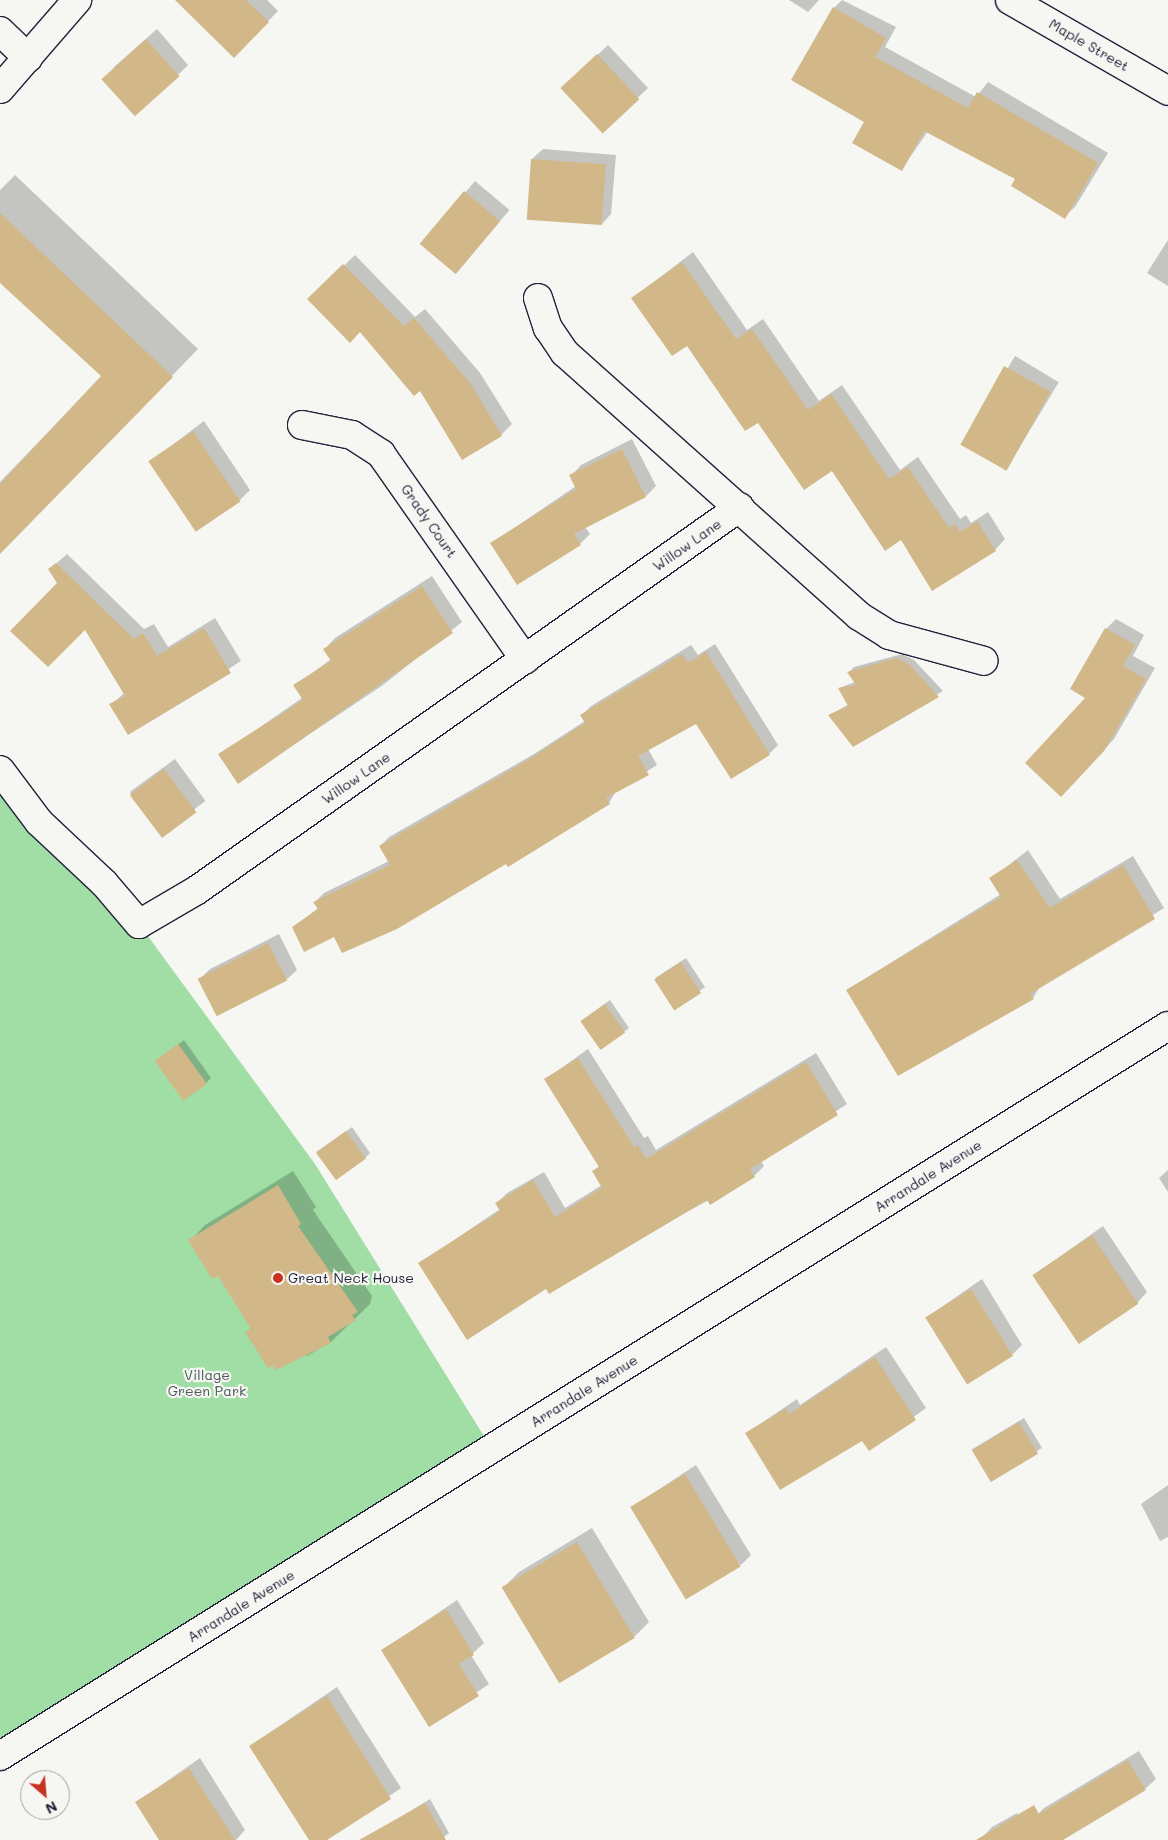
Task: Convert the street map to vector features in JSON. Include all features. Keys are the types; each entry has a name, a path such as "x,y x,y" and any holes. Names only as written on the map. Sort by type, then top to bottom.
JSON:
{"street":[{"path":"0,89 77,0"},
{"name":"Maple Street","path":"1010,0 1168,91"},
{"path":"0,31 28,58"},
{"path":"538,298 548,328 565,354 740,507 859,616 889,635 984,661"},
{"name":"Grady Court","path":"302,425 352,436 381,454 525,660"},
{"name":"Willow Lane","path":"0,770 39,822 104,883 139,924 197,890 740,507"},
{"name":"Arrandale Avenue","path":"0,1756 1168,1026"}],"green space":[{"name":"Village Green Park","path":"0,770 139,924 315,1164 492,1449 0,1756"}],"building":[{"path":"175,0 246,0 269,22 234,58"},
{"path":"833,7 886,38 875,57 968,108 977,92 1098,163 1065,219 1011,186 1015,179 924,131 902,171 852,143 864,122 791,80"},
{"path":"146,39 179,76 135,116 101,79"},
{"path":"597,54 639,99 603,133 560,88"},
{"path":"531,159 606,164 602,225 527,220"},
{"path":"464,191 500,221 456,274 420,244"},
{"path":"0,213 173,377 0,554 0,484 101,376 0,283"},
{"path":"682,262 736,339 752,329 808,410 831,394 889,479 908,467 949,528 955,524 960,532 977,521 996,551 932,591 901,540 885,551 832,471 804,490 758,423 745,431 687,346 672,356 631,298"},
{"path":"343,264 404,326 414,318 470,383 502,436 462,460 420,391 414,396 360,332 350,343 307,299"},
{"path":"1004,366 1050,392 1007,470 960,445"},
{"path":"193,431 241,501 196,532 148,461"},
{"path":"622,449 646,497 574,534 581,545 517,585 490,543 576,489 569,475"},
{"path":"56,563 134,639 143,633 157,656 204,628 231,673 128,735 109,704 125,696 85,630 48,667 10,631 57,583 48,569"},
{"path":"422,586 453,633 238,784 218,754 303,700 293,685 331,661 323,649"},
{"path":"1105,628 1135,645 1123,666 1146,679 1104,751 1061,797 1025,763 1085,698 1070,689"},
{"path":"706,652 770,755 731,779 696,724 638,756 649,775 606,798 610,804 508,867 506,864 397,929 342,953 334,937 304,952 292,927 318,909 313,902 390,865 379,846 523,763 585,723 580,715 682,654 688,663"},
{"path":"896,658 909,664 939,697 853,747 828,715 848,706 838,688 856,685 847,672"},
{"path":"164,769 196,812 162,838 130,795"},
{"path":"1017,860 1050,908 1123,865 1155,919 1030,994 1034,999 898,1076 846,990 1001,897 989,878"},
{"path":"268,943 287,980 217,1016 198,979"},
{"path":"681,962 701,993 674,1010 654,979"},
{"path":"605,1004 625,1033 601,1050 580,1021"},
{"path":"178,1044 207,1084 183,1101 155,1061"},
{"path":"578,1058 634,1147 638,1145 646,1159 806,1062 838,1115 750,1169 755,1177 710,1205 707,1200 549,1294 546,1289 467,1340 418,1263 500,1211 495,1203 533,1180 555,1217 602,1188 592,1171 599,1167 544,1079"},
{"path":"346,1131 366,1159 336,1180 316,1153"},
{"name":"Great Neck House","path":"278,1185 301,1224 298,1226 358,1312 352,1315 356,1320 328,1337 331,1343 276,1370 273,1366 268,1368 245,1332 251,1329 218,1276 212,1279 188,1240"},
{"path":"1092,1235 1138,1304 1079,1344 1032,1275"},
{"path":"971,1289 1013,1356 967,1385 925,1318"},
{"path":"875,1357 916,1420 869,1451 862,1441 780,1490 745,1433 786,1408 789,1414"},
{"path":"1019,1422 1038,1454 991,1482 972,1450"},
{"path":"685,1474 741,1567 686,1600 630,1507"},
{"path":"577,1542 635,1638 559,1683 502,1587"},
{"path":"446,1609 474,1655 459,1664 479,1696 429,1727 381,1650"},
{"path":"327,1696 391,1799 327,1840 309,1840 249,1746"},
{"path":"1128,1760 1146,1790 1063,1840 976,1840 1034,1805 1039,1814"},
{"path":"189,1768 235,1840 159,1840 135,1802"},
{"path":"425,1803 446,1840 359,1840"}],"place":[{"name":"Great Neck House","path":"278,1278"}]}
